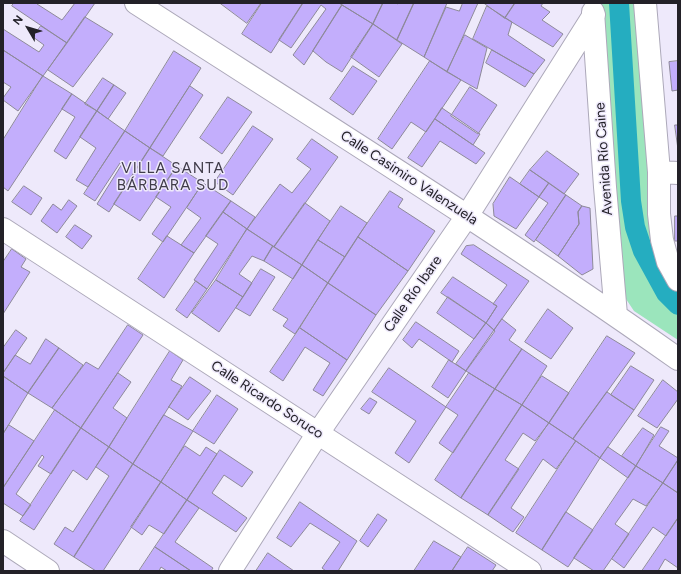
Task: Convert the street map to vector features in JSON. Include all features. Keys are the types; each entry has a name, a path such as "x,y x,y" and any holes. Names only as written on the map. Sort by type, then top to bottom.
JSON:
{"street":[{"name":"Calle Casimiro Valenzuela","path":"136,3 467,216 678,359"},
{"path":"645,3 668,172 659,214 662,240 668,262 678,280"},
{"name":"Calle Río Ibare","path":"230,571 318,433 467,216 592,9"},
{"name":"Avenida Río Caine","path":"592,9 616,316"},
{"name":"Calle Ricardo Soruco","path":"3,229 530,571"},
{"path":"3,541 48,571"}],"green space":[{"path":"600,3 636,3 646,126 650,222 666,278 678,292 678,340 634,311 624,296"}],"building":[{"path":"14,3 37,3 62,20 75,3 95,3 67,43 12,6"},
{"path":"220,3 261,3 247,23"},
{"path":"262,3 303,3 271,53 242,34"},
{"path":"303,3 339,3 342,5 304,65 293,55 326,9 321,5 291,48 279,40"},
{"path":"343,3 383,3 373,24 342,5"},
{"path":"383,3 414,3 397,40 373,24"},
{"path":"414,3 447,3 424,57 397,40"},
{"path":"463,3 478,3 447,72 424,57 446,7 459,11"},
{"path":"484,3 515,3 505,18"},
{"path":"515,3 543,3 541,6 550,12 542,20 563,34 553,47 505,18"},
{"path":"342,5 373,24 342,72 326,62 313,51"},
{"path":"487,6 512,22 508,35 545,60 534,74 473,39"},
{"path":"85,17 113,34 73,87 48,70"},
{"path":"373,24 402,44 379,77 351,57"},
{"path":"41,26 67,43 43,76 3,50 3,29 39,52 44,45 33,37"},
{"path":"465,35 487,48 477,89 447,72"},
{"path":"3,50 43,76 18,111 3,100 11,87 3,82"},
{"path":"492,50 534,74 525,87 486,63"},
{"path":"174,51 201,68 150,148 125,131"},
{"path":"430,61 461,80 426,132 411,122 392,149 378,139"},
{"path":"678,61 678,90 672,91 669,62"},
{"path":"353,66 377,81 353,115 330,99"},
{"path":"43,76 72,94 8,191 3,187 3,140"},
{"path":"103,78 114,85 97,111 85,104"},
{"path":"114,85 126,93 108,119 97,111"},
{"path":"190,86 203,95 163,156 150,148"},
{"path":"470,87 497,105 478,134 451,116"},
{"path":"72,94 97,111 66,159 54,151 75,117 62,109"},
{"path":"228,97 252,112 222,154 200,138"},
{"path":"442,108 480,134 473,145 435,119"},
{"path":"97,111 125,131 88,187 76,180 96,148 80,137"},
{"path":"435,119 485,153 476,164 440,141 422,167 408,158"},
{"path":"675,125 678,125 678,149"},
{"path":"253,126 273,139 233,195 215,182"},
{"path":"125,131 150,148 109,212 97,204 122,164 120,163 95,201 84,194"},
{"path":"312,139 338,157 274,247 247,229 280,184 292,193 311,169 297,159"},
{"path":"150,148 177,166 140,221 114,204"},
{"path":"547,151 579,174 564,194 530,170"},
{"path":"177,166 203,183 163,242 152,234 171,207 156,197"},
{"path":"530,170 549,183 539,197 520,184"},
{"path":"510,177 539,197 516,229 494,216 493,204"},
{"path":"203,183 231,201 194,253 181,245 201,218 187,208"},
{"path":"549,183 566,195 534,242 525,235 548,203 539,197"},
{"path":"24,186 42,198 31,215 12,202"},
{"path":"390,191 403,199 398,207 435,231 408,271 358,237"},
{"path":"566,195 582,206 578,212 579,224 558,256 536,240"},
{"path":"69,200 77,206 57,233 41,221 53,204 61,210"},
{"path":"231,201 255,217 247,229 223,212"},
{"path":"305,203 330,221 302,265 274,247"},
{"path":"341,206 367,223 345,257 318,240"},
{"path":"582,206 590,208 593,269 582,275 558,256 579,224 578,212"},
{"path":"223,212 247,229 207,289 194,280 218,244 206,236"},
{"path":"675,216 678,216 678,241 675,241"},
{"path":"75,225 92,236 82,249 66,237"},
{"path":"247,229 273,246 264,261 252,256 239,274 252,283 243,297 216,280"},
{"path":"167,236 194,253 164,298 138,279"},
{"path":"358,237 408,271 376,315 328,283"},
{"path":"318,240 345,257 328,283 302,265"},
{"path":"474,245 529,281 494,330 486,323 497,306 493,304 507,285 461,254 466,246"},
{"path":"273,246 302,265 293,279 264,261"},
{"path":"12,249 26,259 21,267 30,272 3,314 3,262"},
{"path":"302,265 328,283 295,334 283,326 288,319 273,310"},
{"path":"261,269 275,277 250,316 236,308"},
{"path":"453,277 497,306 486,323 441,293"},
{"path":"216,280 243,297 219,332 192,313"},
{"path":"196,281 207,289 187,318 176,310"},
{"path":"328,283 376,315 347,360 300,328"},
{"path":"448,297 486,323 474,339 437,313"},
{"path":"548,309 573,328 551,359 525,342"},
{"path":"502,319 516,330 509,340 522,349 495,389 466,371"},
{"path":"416,322 459,351 452,362 419,339 412,348 403,340"},
{"path":"486,323 495,331 466,371 456,364"},
{"path":"128,325 143,335 81,428 52,408 86,362 98,369"},
{"path":"300,328 347,360 323,396 313,390 330,363 305,347 283,381 270,372"},
{"path":"16,330 27,338 3,373 3,348"},
{"path":"607,336 635,353 573,439 549,423"},
{"path":"46,339 59,348 28,393 3,376 3,373 15,355 30,364"},
{"path":"59,348 83,365 52,408 28,393"},
{"path":"522,349 547,366 522,405 495,389"},
{"path":"170,351 183,360 171,380 182,386 133,464 109,447"},
{"path":"449,360 466,371 448,398 432,387"},
{"path":"631,366 654,380 634,410 611,395"},
{"path":"389,368 446,407 409,463 395,453 416,421 372,392"},
{"path":"118,373 131,382 113,408 127,418 109,447 81,428"},
{"path":"469,373 495,389 453,453 439,443 458,415 446,407"},
{"path":"3,376 28,393 3,434"},
{"path":"542,376 569,393 549,423 522,405"},
{"path":"190,377 211,391 188,420 169,407"},
{"path":"663,380 678,392 678,399 657,428 638,416"},
{"path":"495,389 522,405 461,498 435,480"},
{"path":"607,392 634,410 600,458 573,439"},
{"path":"217,395 238,409 214,444 193,431"},
{"path":"370,398 377,402 369,414 361,409"},
{"path":"522,405 549,423 535,441 523,433 505,460 519,469 488,515 461,498"},
{"path":"55,410 81,428 51,474 38,466 44,457 42,455 16,494 31,505 23,516 3,503 3,488"},
{"path":"164,415 193,431 161,482 133,464"},
{"path":"549,423 576,441 556,469 543,459 511,508 524,517 513,532 488,515"},
{"path":"9,425 34,441 3,488 3,434"},
{"path":"661,427 669,431 659,446 678,458 663,483 636,466"},
{"path":"81,428 109,447 87,480 73,470 34,530 20,521"},
{"path":"643,428 654,435 636,466 622,456"},
{"path":"576,441 600,458 542,550 516,533"},
{"path":"185,446 200,456 206,447 217,454 187,500 161,482"},
{"path":"109,447 133,464 74,557 54,544 65,527 73,532 109,476 96,467"},
{"path":"608,447 636,466 628,478 600,458"},
{"path":"220,450 253,472 242,487 224,475 212,493 247,518 236,532 187,500"},
{"path":"678,460 678,493 663,483"},
{"path":"133,464 161,482 103,571 96,571 74,557"},
{"path":"636,466 663,483 646,506 633,499 615,524 629,534 603,571 594,571 574,558"},
{"path":"161,482 187,500 164,534 149,525 142,535 131,527"},
{"path":"663,483 678,493 678,518 666,536 653,527 624,568 612,559"},
{"path":"187,500 199,508 175,542 213,568 211,571 191,571 155,547"},
{"path":"300,502 357,541 338,571 326,571 322,568 340,542 310,523 291,547 277,538"},
{"path":"566,512 593,530 568,567 542,550"},
{"path":"378,514 387,520 368,547 360,541"},
{"path":"678,518 678,568 665,559 658,571 642,571"},
{"path":"434,541 461,557 452,571 414,571"},
{"path":"155,547 191,571 167,571 161,567 159,571 139,571"},
{"path":"468,547 496,565 492,571 452,571"},
{"path":"268,553 294,571 256,571"}],"waterway":[{"path":"619,3 631,201 635,227 643,251 666,293 678,305"}],"district":[{"name":"VILLA SANTA BÁRBARA SUD","path":"173,178"}]}
